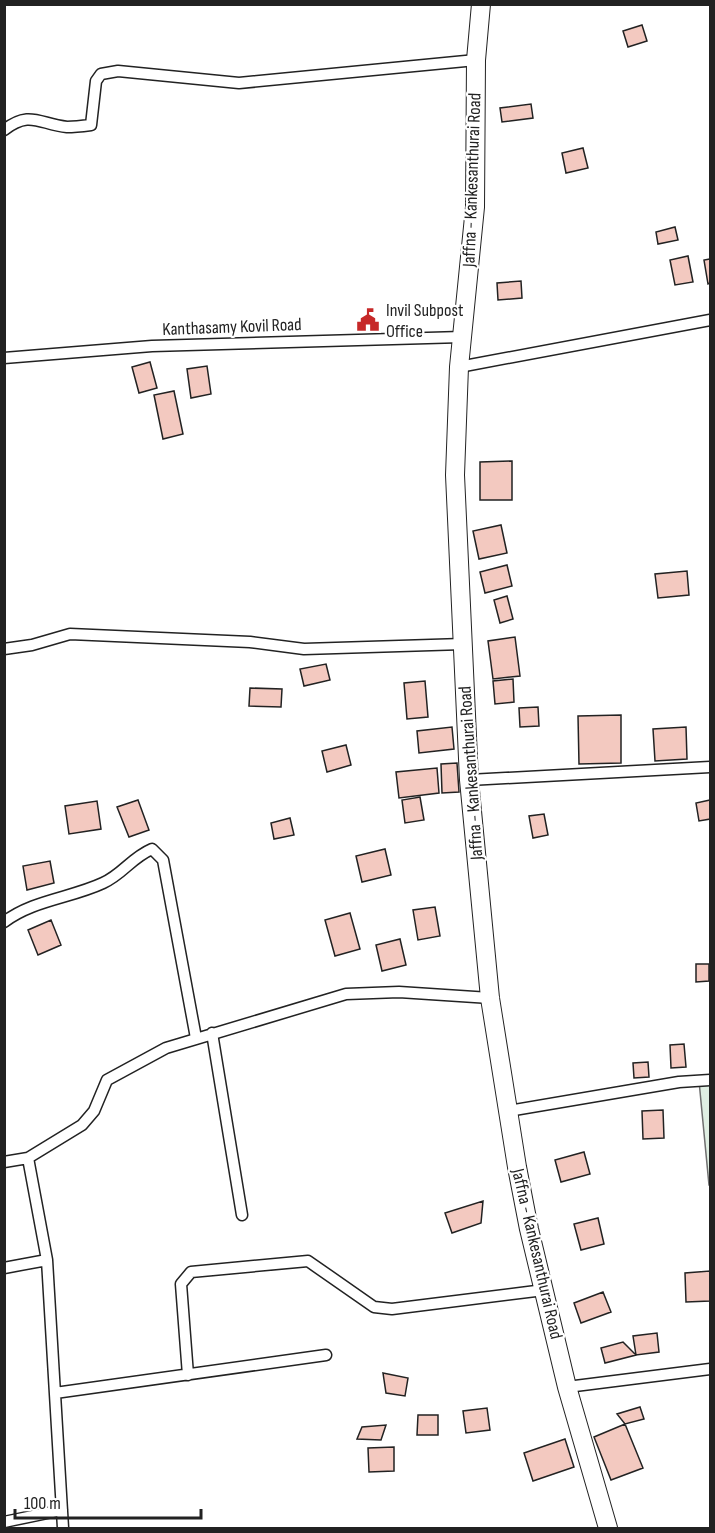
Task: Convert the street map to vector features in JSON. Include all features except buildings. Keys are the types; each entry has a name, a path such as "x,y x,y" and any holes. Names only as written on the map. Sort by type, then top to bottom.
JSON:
{"main road":[{"name":"Jaffna - Kankesanthurai Road","path":"481,4 476,60 475,207 459,367 455,475 469,780 490,998 529,1229 567,1387 608,1528"}],"street":[{"path":"4,130 17,120 38,120 67,127 91,125 96,81 101,74 118,71 239,83 476,60"},
{"path":"459,367 711,320"},
{"name":"Kanthasamy Kovil Road","path":"4,358 152,346 462,337"},
{"path":"4,649 33,645 70,634 250,642 304,649 463,644"},
{"path":"469,780 711,767"},
{"path":"4,921 17,912 100,885 114,878 139,855 152,849 163,860 196,1038"},
{"path":"4,1162 28,1158 82,1125 94,1111 107,1080 166,1048 346,994 399,992 490,998"},
{"path":"212,1033 242,1215"},
{"path":"508,1111 679,1082 711,1080"},
{"path":"28,1158 47,1260 63,1528"},
{"path":"4,1268 47,1260"},
{"path":"189,1374 181,1284 191,1272 308,1261 374,1307 392,1309 544,1290"},
{"path":"55,1393 326,1355"},
{"path":"567,1387 711,1369"},
{"path":"4,1522 62,1510"}],"green space":[{"path":"710,1080 710,1185 709,1185 699,1081"}],"place":[{"name":"Invil Subpost Office","path":"368,320"}]}
